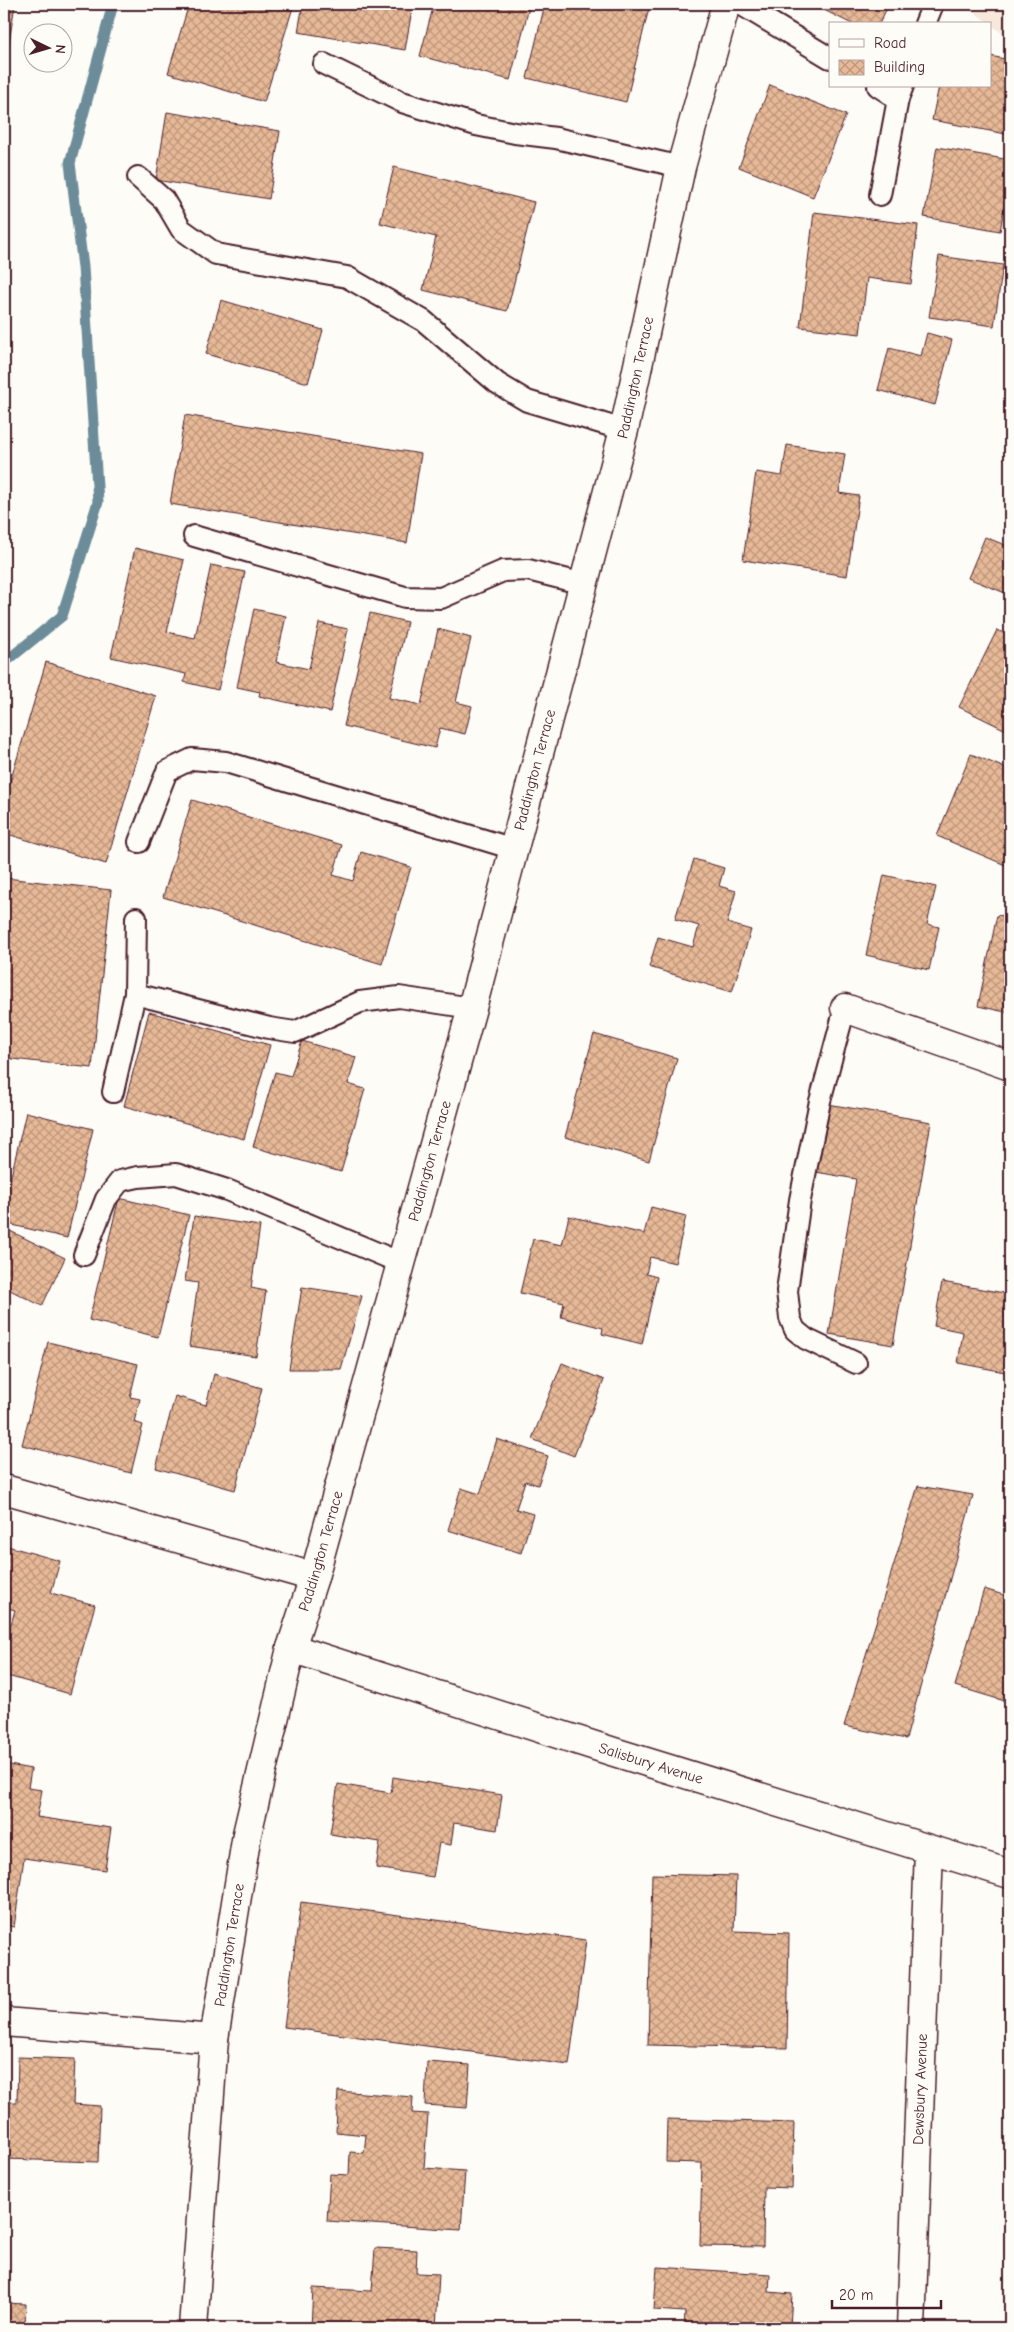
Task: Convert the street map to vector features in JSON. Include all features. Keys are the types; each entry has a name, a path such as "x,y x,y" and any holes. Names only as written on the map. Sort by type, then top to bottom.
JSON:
{"street":[{"name":"Paddington Terrace","path":"193,2328 214,2039 247,1834 291,1648 314,1577 472,1008 584,584 624,430 681,167 726,4"},
{"path":"845,1008 1010,1066"},
{"path":"4,1489 314,1577"},
{"name":"Salisbury Avenue","path":"291,1648 614,1752 1010,1874"},
{"name":"Dewsbury Avenue","path":"911,2328 930,1850"},
{"path":"4,2022 214,2039"}],"lane":[{"path":"740,4 829,57"},
{"path":"926,22 933,4"},
{"path":"324,64 402,102 476,125 515,133 556,138 681,167"},
{"path":"880,195 901,92 886,88"},
{"path":"138,177 164,200 180,229 216,254 347,277 424,321 497,383 527,401 624,430"},
{"path":"194,536 405,597 441,598 503,571 528,570 584,584"},
{"path":"139,842 167,771 192,759 226,762 514,849"},
{"path":"113,1092 135,994 136,918"},
{"path":"135,994 268,1028 295,1032 360,1002 399,997 472,1008"},
{"path":"845,1008 820,1101 800,1200 787,1291 790,1318 795,1330 806,1339 856,1363"},
{"path":"84,1255 106,1199 120,1181 138,1177 176,1174 227,1190 401,1263"}],"shaded area":[{"path":"964,4 1010,4 1010,39 992,26 992,22 987,22"}],"building":[{"path":"4,4 15,4 5,69 4,69"},
{"path":"189,4 294,4 264,102 168,73"},
{"path":"303,4 413,4 405,50 298,32"},
{"path":"434,4 530,4 510,80 420,56"},
{"path":"545,4 633,4 649,8 626,102 527,78"},
{"path":"812,4 889,4 880,22 848,22"},
{"path":"992,56 1010,60 1010,114 1006,134 932,120 939,88 992,88"},
{"path":"770,85 846,115 813,197 739,167"},
{"path":"167,112 280,131 269,199 156,180"},
{"path":"937,147 1010,160 1010,175 1000,231 924,217"},
{"path":"394,167 534,202 507,311 423,290 436,237 380,223"},
{"path":"814,212 918,225 911,284 867,278 860,334 800,327"},
{"path":"939,256 1003,265 994,326 929,317"},
{"path":"221,300 323,330 308,383 206,354"},
{"path":"927,333 952,340 935,405 878,390 889,348 921,356"},
{"path":"185,415 421,454 407,543 170,504"},
{"path":"787,445 845,454 839,493 859,496 847,576 743,560 756,472 782,476"},
{"path":"985,537 1010,547 1010,595 968,578"},
{"path":"135,548 184,560 167,632 195,638 211,565 245,572 218,690 184,682 186,674 111,657"},
{"path":"254,609 286,616 276,662 309,669 319,623 348,629 330,712 259,696 260,692 237,687"},
{"path":"370,613 407,622 389,698 421,705 438,629 471,638 456,702 472,706 465,734 440,728 435,748 344,726"},
{"path":"997,630 1010,636 1010,732 959,707"},
{"path":"46,662 156,696 106,864 4,833 4,802"},
{"path":"971,754 1010,770 1010,867 937,836"},
{"path":"192,800 342,845 333,875 353,881 361,852 411,867 382,964 163,897"},
{"path":"694,859 724,868 719,886 736,891 727,923 751,930 732,992 649,967 658,937 693,947 699,926 675,919"},
{"path":"884,875 936,887 927,924 939,927 929,970 866,955"},
{"path":"6,878 111,890 92,1068 4,1058 4,898"},
{"path":"997,915 1010,917 1010,1013 978,1006"},
{"path":"149,1012 270,1045 244,1139 124,1106"},
{"path":"594,1034 677,1058 649,1161 565,1137"},
{"path":"302,1041 356,1057 348,1084 365,1089 341,1172 253,1147 275,1072 291,1076"},
{"path":"828,1104 931,1122 893,1345 829,1334 856,1179 816,1172"},
{"path":"26,1112 93,1129 67,1238 4,1223 4,1206"},
{"path":"119,1198 189,1215 158,1337 89,1320"},
{"path":"651,1207 686,1216 675,1263 650,1257 646,1274 657,1277 642,1344 602,1334 603,1328 561,1317 564,1303 520,1293 533,1239 562,1245 569,1216 644,1234"},
{"path":"194,1216 260,1226 251,1288 266,1291 256,1356 189,1346 198,1283 185,1281"},
{"path":"4,1228 65,1258 42,1306 4,1287"},
{"path":"942,1282 1010,1294 1010,1373 958,1363 963,1332 934,1326"},
{"path":"302,1287 362,1296 341,1369 289,1369"},
{"path":"48,1342 138,1364 130,1397 140,1399 134,1422 143,1425 131,1473 22,1445"},
{"path":"562,1363 604,1380 574,1456 532,1439"},
{"path":"214,1374 262,1388 235,1490 156,1468 175,1396 206,1405"},
{"path":"497,1439 548,1456 538,1485 525,1481 516,1509 533,1514 521,1553 448,1530 461,1488 480,1494"},
{"path":"918,1486 973,1495 906,1739 844,1726"},
{"path":"4,1545 60,1561 51,1593 95,1605 70,1694 4,1675 4,1649 15,1610 4,1607"},
{"path":"984,1589 1010,1597 1010,1697 1008,1702 955,1686"},
{"path":"4,1764 31,1769 28,1788 42,1790 37,1817 111,1828 105,1870 24,1858 14,1927 4,1925"},
{"path":"393,1777 502,1795 497,1830 454,1823 451,1845 439,1843 433,1877 376,1868 380,1842 330,1834 338,1784 391,1793"},
{"path":"652,1874 736,1876 734,1931 789,1933 787,2048 648,2045"},
{"path":"301,1902 586,1940 569,2065 284,2027"},
{"path":"18,2057 75,2059 73,2104 100,2106 98,2162 4,2159 4,2102 17,2102"},
{"path":"427,2062 470,2065 467,2108 425,2105"},
{"path":"338,2091 413,2097 412,2113 428,2114 424,2168 465,2171 461,2230 327,2221 330,2174 349,2175 350,2152 364,2153 366,2135 336,2132"},
{"path":"667,2119 794,2123 792,2188 764,2187 763,2247 700,2246 702,2163 666,2162"},
{"path":"375,2248 417,2250 416,2273 439,2274 436,2328 311,2328 313,2288 372,2291"},
{"path":"657,2267 770,2274 769,2292 792,2294 790,2328 684,2328 685,2312 654,2310"},
{"path":"4,2303 26,2304 25,2324 45,2324 45,2328 4,2328"}],"waterway":[{"path":"4,663 62,616 98,502 83,267 70,163 113,4"}]}
